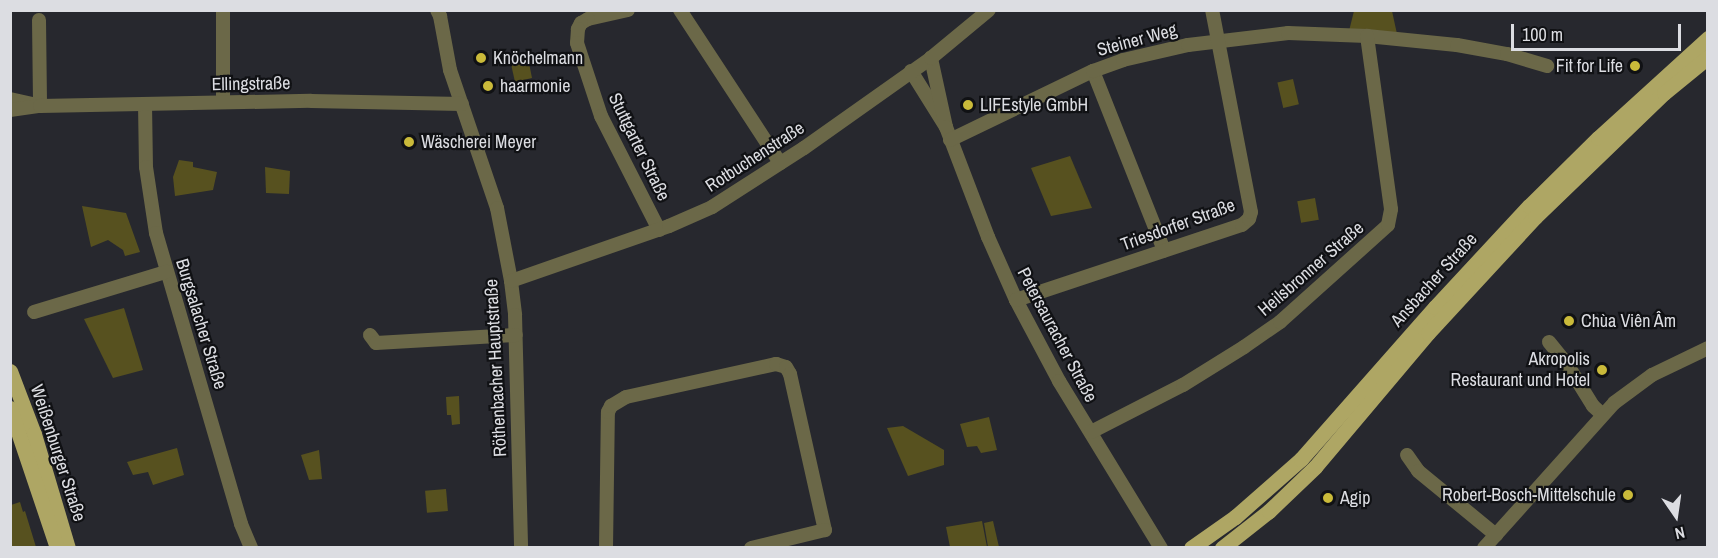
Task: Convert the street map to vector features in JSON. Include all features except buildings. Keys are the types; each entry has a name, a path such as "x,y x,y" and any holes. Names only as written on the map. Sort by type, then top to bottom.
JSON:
{"main road":[{"name":"Ansbacher Straße","path":"1191,548 1242,512 1301,459 1529,206 1598,138 1707,38"},
{"name":"Ansbacher Straße","path":"1222,548 1269,511 1315,467 1428,333 1535,218 1664,93 1707,57"},
{"name":"Weißenburger Straße","path":"10,371 36,441 68,548"},
{"name":"Weißenburger Straße","path":"10,408 57,548"}],"street":[{"path":"223,10 223,102"},
{"name":"Stuttgarter Straße","path":"628,10 581,23 578,28 577,43 601,116 659,230"},
{"path":"680,10 780,163"},
{"name":"Rotbuchenstraße","path":"511,281 659,230 712,207 780,163 931,58 989,10"},
{"name":"Triesdorfer Straße","path":"1016,300 1242,225 1249,219 1251,212 1212,10"},
{"name":"Röthenbacher Hauptstraße","path":"440,12 450,70 497,208 511,281 516,335 521,548"},
{"path":"39,20 40,106"},
{"name":"Steiner Weg","path":"948,134 1093,71 1143,55 1218,41 1288,33 1367,36 1457,45 1507,54 1547,66"},
{"name":"Heilsbronner Straße","path":"1091,432 1183,385 1244,348 1280,322 1388,225 1391,209 1367,36"},
{"name":"Petersauracher Straße","path":"931,58 948,134 988,237 1016,300 1059,381 1161,548"},
{"name":"Petersauracher Straße","path":"911,71 948,134"},
{"name":"Steiner Weg","path":"1093,71 1164,250"},
{"name":"Ellingstraße","path":"10,99 40,106"},
{"name":"Ellingstraße","path":"10,110 40,106 223,102 340,101 462,104"},
{"name":"Burgsalacher Straße","path":"145,104 149,188 156,232 241,524 251,548"},
{"path":"34,312 166,272"},
{"path":"370,334 376,343 516,335"},
{"path":"1549,342 1567,364 1593,406 1603,415"},
{"path":"1484,548 1603,415 1652,375 1707,348"},
{"path":"606,548 608,412 611,406 627,396 776,364 786,367 790,374 825,530 751,548"},
{"path":"1407,455 1418,471 1496,535"}],"shaded area":[{"path":"1354,11 1392,11 1397,34 1349,31"},
{"path":"528,58 532,78 515,82 511,64"},
{"path":"1293,79 1299,104 1283,108 1277,83"},
{"path":"1070,156 1092,208 1051,216 1031,168"},
{"path":"179,160 193,162 193,167 217,172 213,190 175,196 173,177"},
{"path":"265,167 290,171 289,194 266,193"},
{"path":"1315,198 1319,220 1301,223 1297,201"},
{"path":"82,206 126,213 140,252 125,256 123,250 108,240 91,247"},
{"path":"124,308 143,370 113,378 84,319"},
{"path":"459,396 460,424 452,425 451,415 447,415 446,397"},
{"path":"989,417 997,450 981,453 977,446 967,447 960,424"},
{"path":"903,426 944,450 944,465 908,476 887,428"},
{"path":"177,448 184,475 153,485 148,472 133,475 127,462"},
{"path":"319,450 322,479 309,480 301,455"},
{"path":"446,489 448,511 427,513 425,491"},
{"path":"20,502 36,547 11,547 11,505"},
{"path":"982,521 987,547 950,547 946,527"},
{"path":"993,521 999,547 988,547 984,523"}],"place":[{"name":"Knöchelmann","path":"481,58"},
{"name":"Fit for Life","path":"1635,66"},
{"name":"haarmonie","path":"488,86"},
{"name":"LIFEstyle GmbH","path":"968,105"},
{"name":"Wäscherei Meyer","path":"409,142"},
{"name":"Chùa Viên Âm","path":"1569,321"},
{"name":"Akropolis Restaurant und Hotel","path":"1602,370"},
{"name":"Robert-Bosch-Mittelschule","path":"1628,495"},
{"name":"Agip","path":"1328,498"}]}
